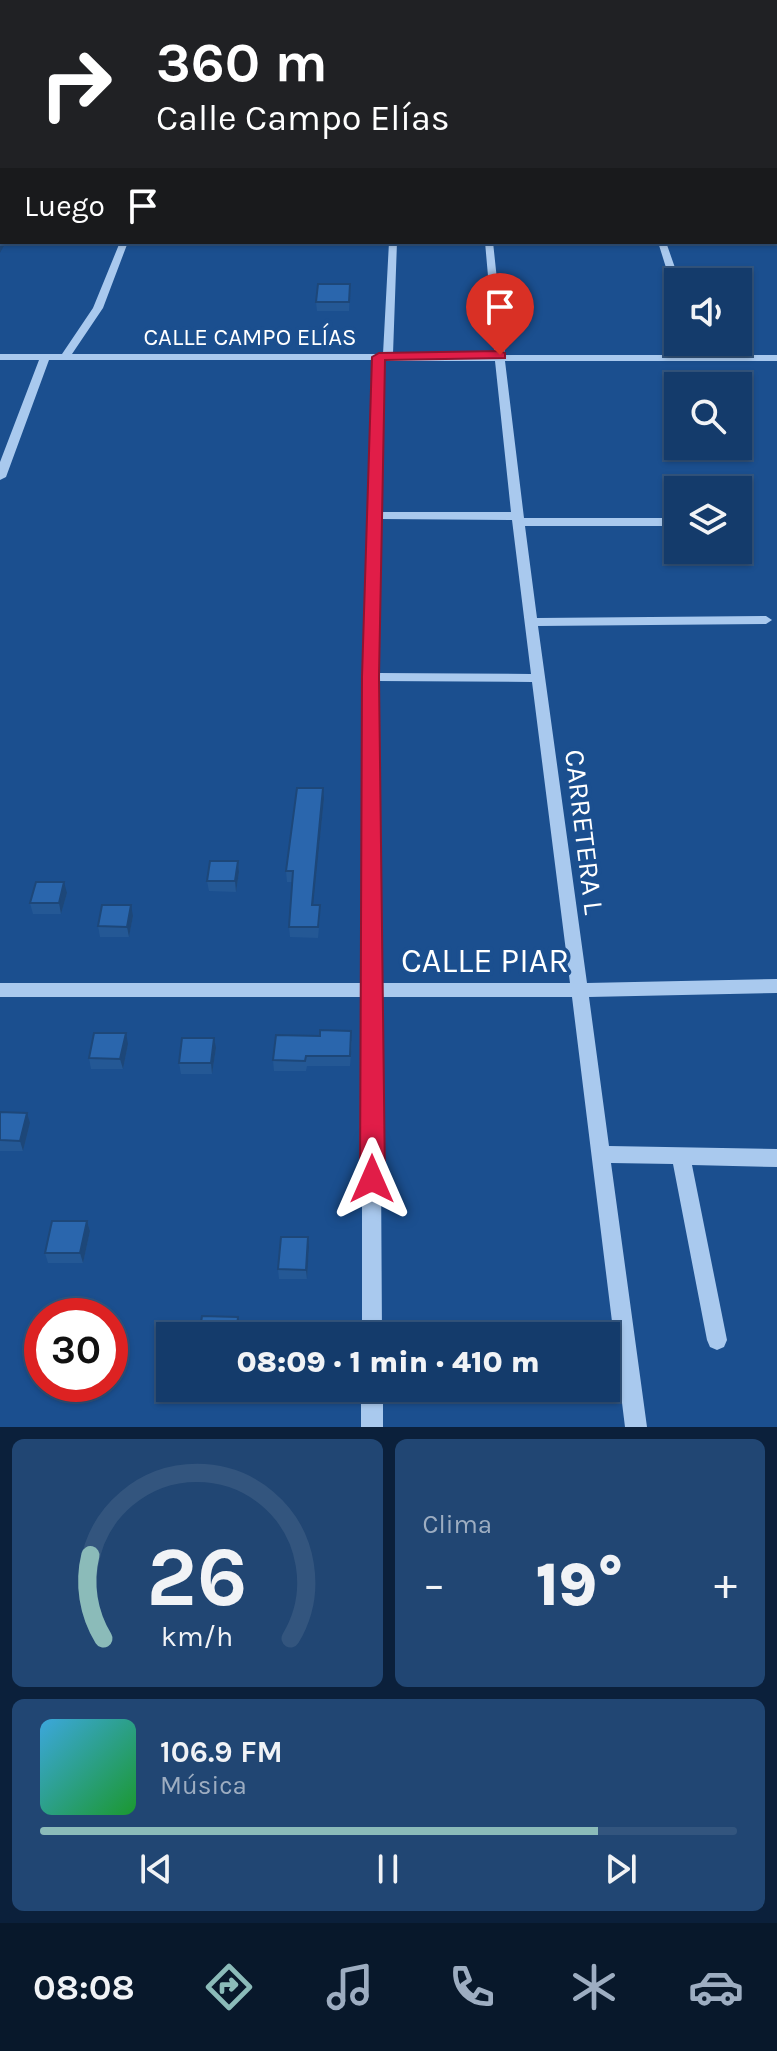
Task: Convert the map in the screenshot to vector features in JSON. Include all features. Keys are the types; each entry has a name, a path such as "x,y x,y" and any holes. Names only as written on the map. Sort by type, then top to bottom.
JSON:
{"street":[{"path":"65,357 98,308 123,244"},
{"path":"372,1322 370,677 374,515 393,244"},
{"name":"CARRETERA L","path":"489,244 518,519 636,1427"},
{"path":"663,244 671,268"},
{"name":"CALLE CAMPO ELÍAS","path":"0,357 500,355 777,358"},
{"path":"0,477 45,357"},
{"path":"374,515 664,522"},
{"path":"532,622 766,620"},
{"path":"370,677 539,678"},
{"name":"CALLE PIAR","path":"0,990 579,990 777,986"},
{"path":"601,1154 777,1158"},
{"path":"681,1156 717,1340"},
{"path":"372,1402 372,1427"}],"building":[{"path":"318,284 350,284 349,302 316,302"},
{"path":"297,788 323,788 312,905 320,905 318,927 289,927 293,871 286,871"},
{"path":"210,861 238,861 235,881 207,881"},
{"path":"36,882 64,882 59,903 30,903"},
{"path":"102,905 131,905 127,927 98,926"},
{"path":"320,1030 351,1031 350,1056 306,1056 305,1061 273,1060 276,1035 320,1036"},
{"path":"94,1033 126,1033 120,1059 89,1058"},
{"path":"182,1038 214,1038 211,1063 179,1063"},
{"path":"0,1112 27,1113 20,1141 0,1140"},
{"path":"52,1221 87,1221 80,1253 45,1253"},
{"path":"281,1237 308,1237 306,1270 278,1269"},
{"path":"202,1316 238,1317 237,1322 201,1322"}],"route":[{"path":"372,1179 370,677 379,357 500,355"}]}
